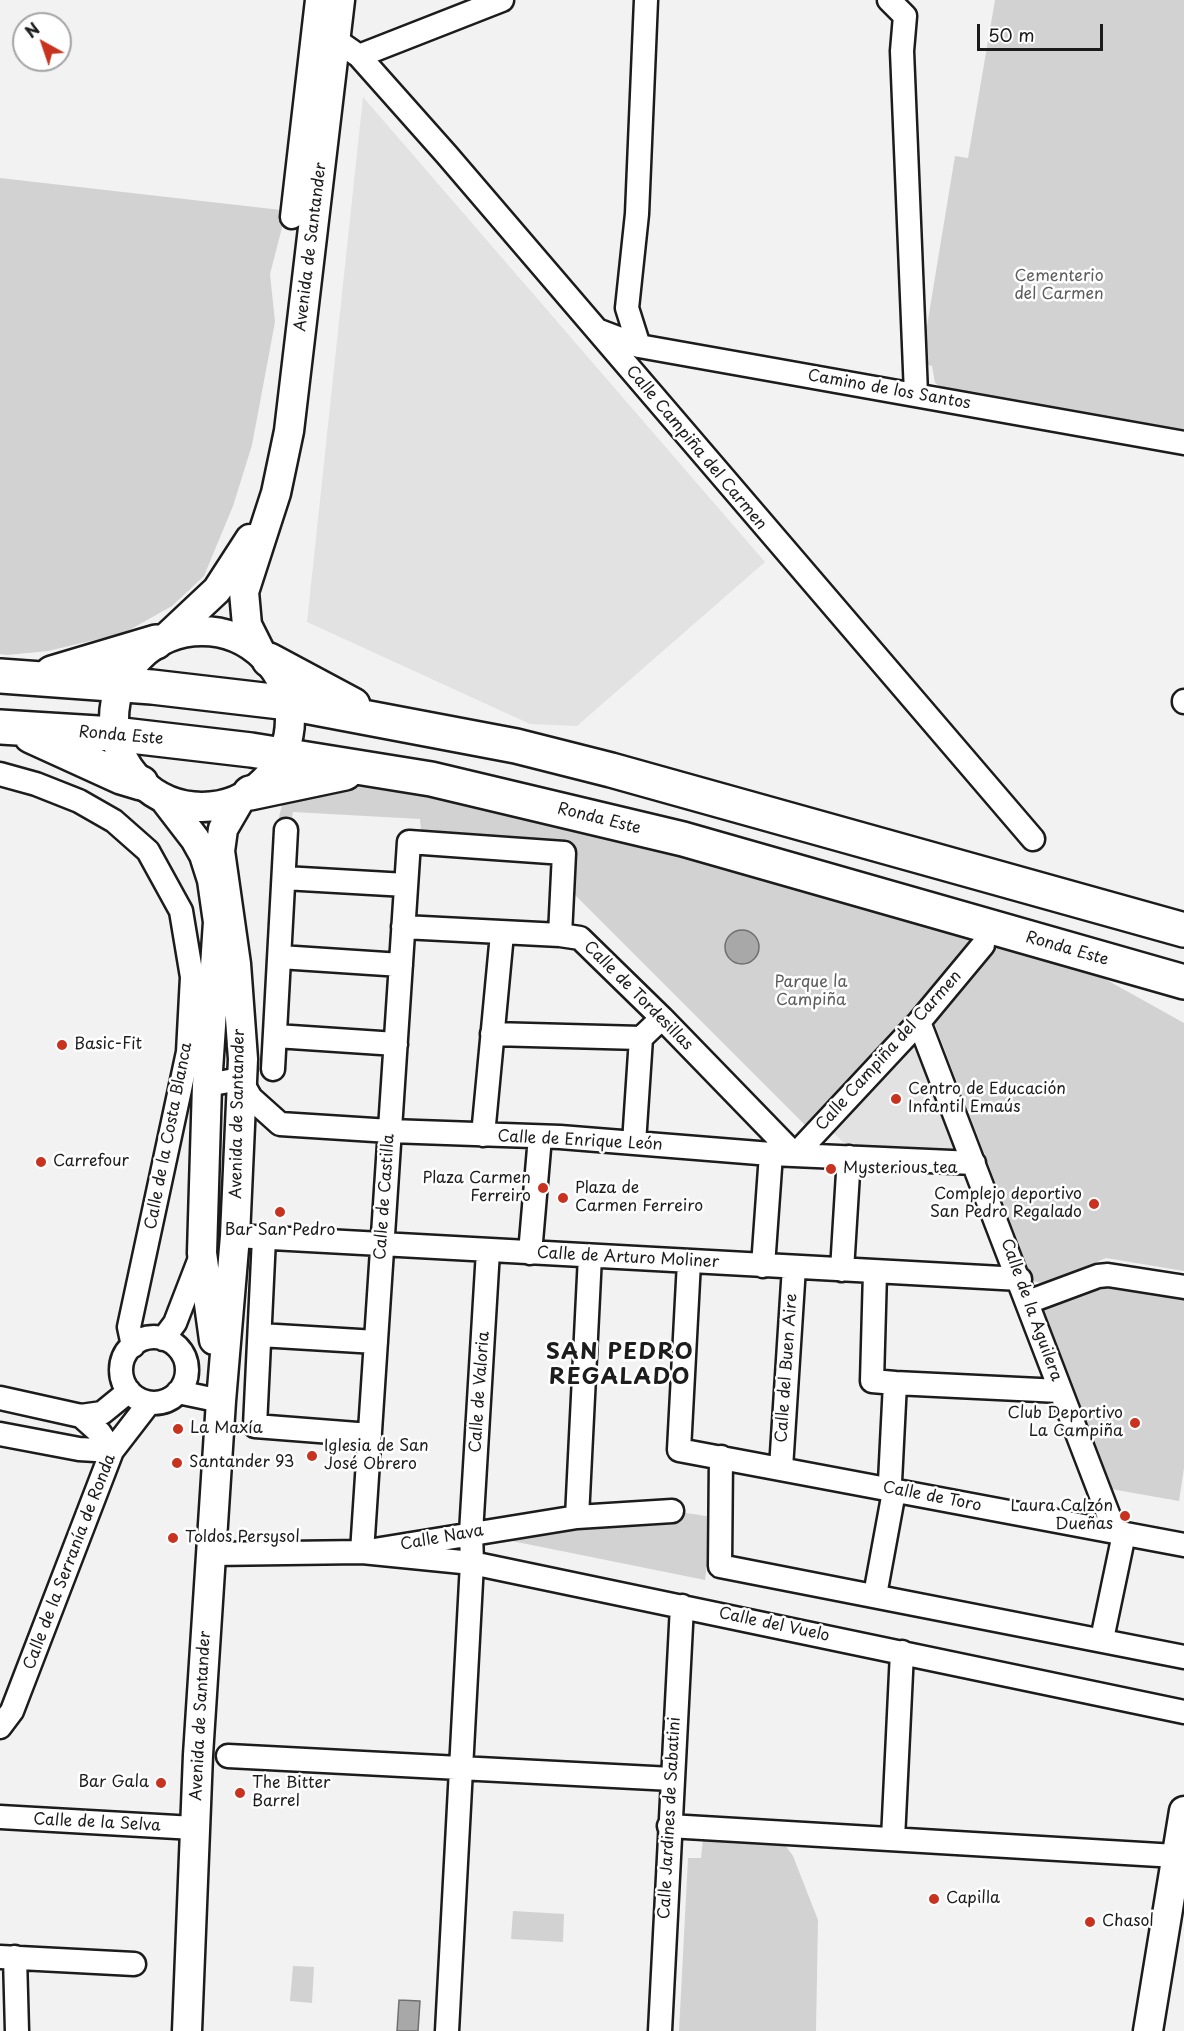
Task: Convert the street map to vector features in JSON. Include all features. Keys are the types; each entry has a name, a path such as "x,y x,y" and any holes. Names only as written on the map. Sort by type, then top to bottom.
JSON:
{"highway":[{"path":"39,678 162,640"},
{"path":"264,656 381,719"},
{"path":"0,676 120,685 290,703 516,746 611,770 1184,930"},
{"path":"8,728 153,792"},
{"name":"Ronda Este","path":"8,728 114,734 283,755 431,779 683,839 1184,982"},
{"path":"246,796 314,778 368,770"},
{"path":"1132,914 1184,913"},
{"path":"1111,962 1184,1005"}],"main road":[{"name":"Avenida de Santander","path":"290,703 283,683 264,656 248,625 244,592 276,493 289,431 336,40 328,4"},
{"name":"Avenida de Santander","path":"120,685 133,663 217,590 276,493"},
{"path":"162,640 192,630 207,630 230,634 264,656"},
{"path":"114,734 114,709 120,685"},
{"path":"153,792 199,808 216,807 246,796 273,771 283,755 291,727 290,703"},
{"name":"Avenida de Santander","path":"114,734 123,761 195,839 212,880 218,922 207,1085 202,1253 221,1401"},
{"name":"Avenida de Santander","path":"187,2031 194,1828 221,1401 235,1236 242,1046 236,964 220,851 223,828 246,796"},
{"path":"1148,2031 1184,1811"}],"street":[{"path":"359,57 502,0"},
{"name":"Calle Campiña del Carmen","path":"639,346 627,308 637,213 646,0"},
{"path":"889,0 905,16 902,51 916,394"},
{"name":"Avenida de Santander","path":"292,217 328,4"},
{"name":"Calle Campiña del Carmen","path":"336,40 359,57 1032,839"},
{"name":"Camino de los Santos","path":"596,330 639,346 1184,443"},
{"name":"Calle de la Costa Blanca","path":"0,774 36,784 79,801 114,821 148,851 181,911 192,977 188,1052 129,1327 133,1346"},
{"name":"Avenida de Santander","path":"273,1068 286,830"},
{"name":"Calle de Castilla","path":"362,1552 409,842 564,853 560,934"},
{"path":"284,878 406,885"},
{"name":"Calle de Tordesillas","path":"403,927 502,934 560,934 580,939 662,1018 795,1155"},
{"path":"483,1135 502,934"},
{"name":"Calle Campiña del Carmen","path":"795,1155 919,1022 983,945"},
{"path":"280,957 401,965"},
{"path":"634,1143 641,1038 662,1018"},
{"name":"Calle de la Aguilera","path":"919,1022 1020,1279 1060,1391 1120,1533"},
{"path":"492,1034 641,1038"},
{"path":"276,1036 396,1044"},
{"path":"207,1085 240,1079"},
{"name":"Calle de Enrique León","path":"240,1079 251,1098 280,1124 540,1137 771,1154 974,1163"},
{"path":"530,1253 540,1137"},
{"path":"763,1266 771,1154"},
{"path":"842,1270 849,1157"},
{"name":"Calle de Arturo Moliner","path":"235,1236 1020,1279"},
{"path":"264,1238 255,1426 370,1435"},
{"name":"Calle de Valoria","path":"447,2031 472,1563 471,1533 488,1251"},
{"name":"Avenida de Santander","path":"163,1339 175,1323 202,1253"},
{"path":"577,1517 590,1256"},
{"name":"Calle de Toro","path":"689,1262 679,1450 1184,1545"},
{"name":"Calle del Buen Aire","path":"781,1468 794,1267"},
{"path":"875,1272 872,1381 1060,1391"},
{"path":"1028,1302 1098,1276 1108,1275 1184,1287"},
{"path":"260,1335 376,1342"},
{"path":"149,1338 163,1339 179,1348 186,1361 186,1376 178,1392 166,1401 141,1400 129,1391 122,1368 127,1351 149,1338"},
{"path":"875,1595 893,1497 891,1489 895,1383"},
{"path":"0,1398 81,1416 102,1413 129,1391"},
{"path":"178,1392 221,1401"},
{"name":"Calle de la Serranía de Ronda","path":"4,1717 112,1451 149,1402"},
{"path":"81,1416 100,1433 112,1451"},
{"path":"0,1434 79,1449 112,1451"},
{"path":"721,1457 720,1566 1102,1639 1184,1657"},
{"name":"Calle Nava","path":"211,1554 362,1552 577,1517 672,1511"},
{"path":"1102,1639 1120,1533"},
{"name":"Calle del Vuelo","path":"362,1552 472,1563 1184,1712"},
{"name":"Calle Jardines de Sabatini","path":"660,2031 682,1606"},
{"path":"893,1839 902,1652"},
{"path":"228,1756 672,1779"},
{"name":"Calle de la Selva","path":"0,1817 194,1828"},
{"path":"669,1826 1176,1856"},
{"path":"17,2031 8,1957 134,1964"}],"shaded area":[{"path":"363,97 765,562 577,726 530,724 307,622"},
{"path":"742,930 754,935 759,947 754,959 742,964 730,959 725,947 730,935"},
{"name":"Centro de Educación Infantil Emaús","path":"916,1040 958,1151 846,1145 827,1127"},
{"path":"399,2000 420,2001 418,2031 397,2031"}],"green space":[{"name":"Cementerio del Carmen","path":"995,0 1184,0 1184,433 950,393 935,383 932,366 925,364 925,338 955,156 968,158"},
{"path":"0,178 281,210 285,216 270,274 275,322 252,445 233,506 204,576 172,606 124,633 48,651 7,655 0,654"},
{"name":"Parque la Campiña","path":"360,787 420,795 711,862 986,940 1105,979 1184,1023 1184,1271 1106,1258 1045,1284 1033,1281 929,1009 814,1134 573,893 552,844 421,830 420,819 293,812 290,828 278,821 283,801"},
{"name":"Club Deportivo La Campiña","path":"1108,1283 1184,1295 1184,1468 1179,1501 1111,1489 1041,1308"},
{"path":"672,1511 713,1517 705,1580 497,1538"},
{"path":"703,1839 785,1845 793,1856 818,1920 816,2031 679,2031 688,1858 701,1858"},
{"path":"513,1911 564,1914 563,1942 511,1939"},
{"path":"293,1966 314,1967 312,2003 290,2001"}],"place":[{"name":"Basic-Fit","path":"62,1045"},
{"name":"Centro de Educación Infantil Emaús","path":"896,1099"},
{"name":"Carrefour","path":"41,1162"},
{"name":"Mysterious tea","path":"831,1169"},
{"name":"Plaza Carmen Ferreiro","path":"543,1188"},
{"name":"Plaza de Carmen Ferreiro","path":"563,1198"},
{"name":"Complejo deportivo San Pedro Regalado","path":"1094,1204"},
{"name":"Bar San Pedro","path":"280,1212"},
{"name":"Club Deportivo La Campiña","path":"1135,1423"},
{"name":"La Maxía","path":"178,1429"},
{"name":"Iglesia de San José Obrero","path":"312,1456"},
{"name":"Santander 93","path":"177,1463"},
{"name":"Laura Calzón Dueñas","path":"1125,1516"},
{"name":"Toldos Persysol","path":"173,1538"},
{"name":"Bar Gala","path":"161,1783"},
{"name":"The Bitter Barrel","path":"240,1793"},
{"name":"Capilla","path":"934,1899"},
{"name":"Chasol","path":"1090,1922"}],"district":[{"name":"SAN PEDRO REGALADO","path":"620,1366"}]}
